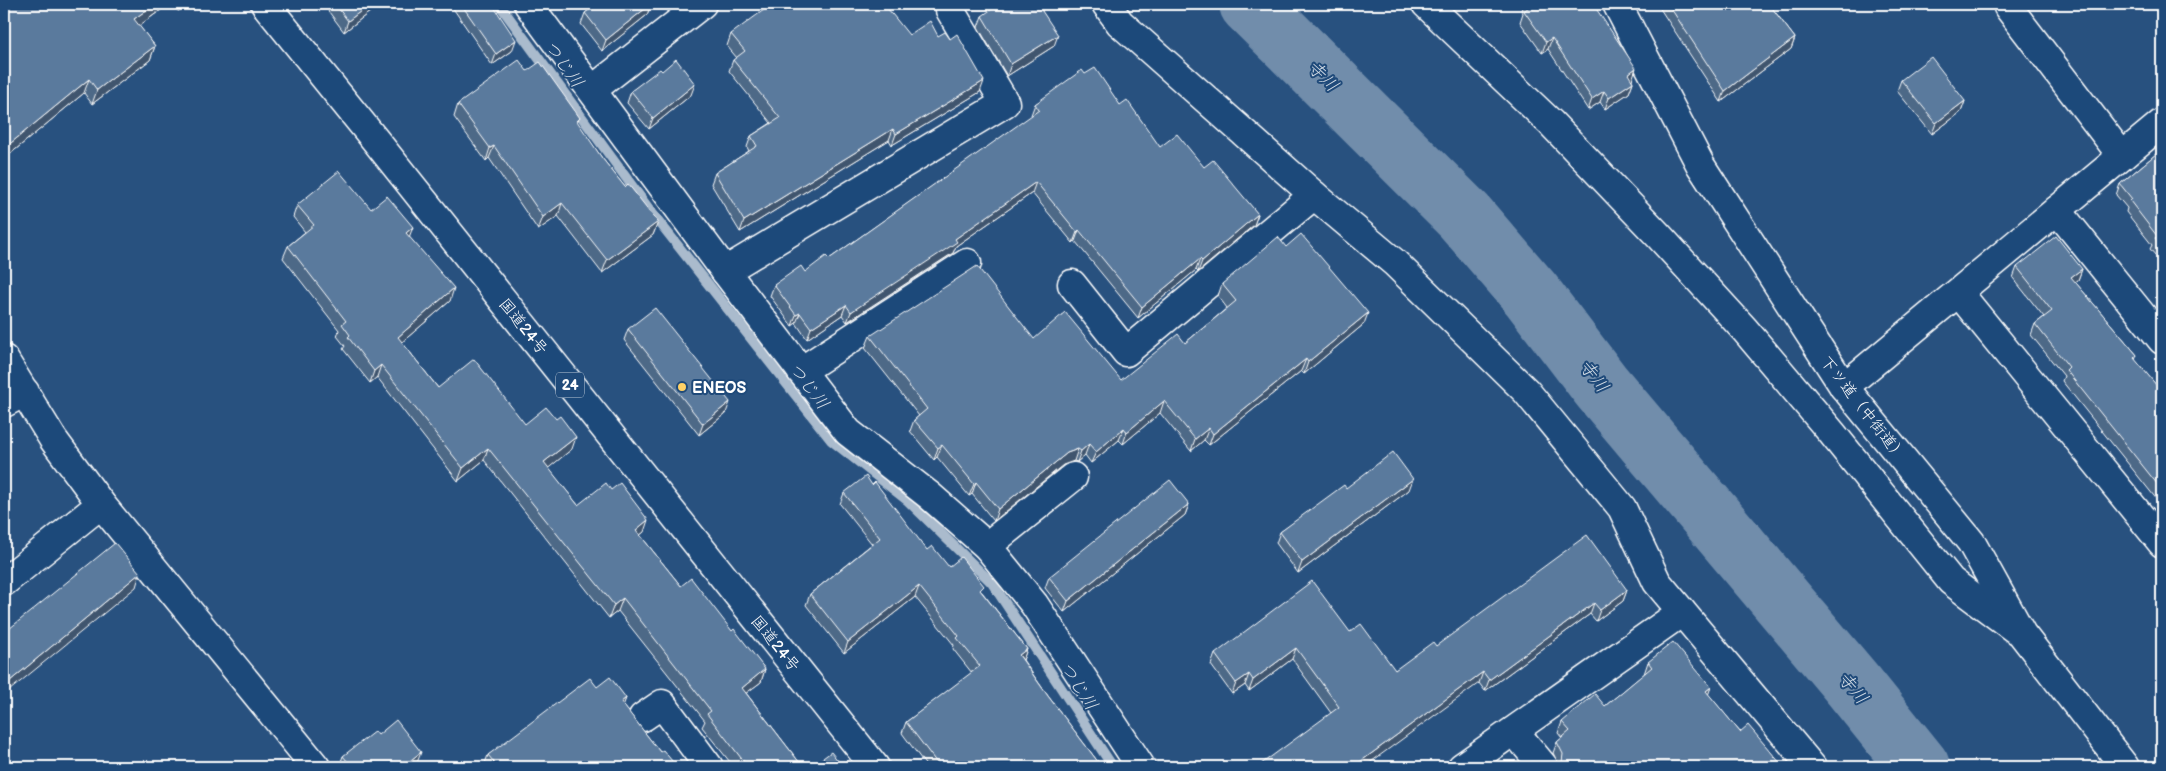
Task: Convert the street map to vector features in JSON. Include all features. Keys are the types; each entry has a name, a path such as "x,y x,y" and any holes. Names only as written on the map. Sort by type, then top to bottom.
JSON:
{"main road":[{"name":"国道24号","path":"265,4 875,767"},
{"path":"528,4 725,271 848,432 930,496 987,546 1034,604 1141,767"},
{"path":"592,90 702,4"},
{"path":"725,271 1005,103 950,10 951,4"},
{"path":"1106,4 1120,23 1314,195 1395,263 1526,391 1622,508 1656,582 1812,767"},
{"path":"1426,4 1551,123 1739,323 1832,433 1951,581 2022,634"},
{"name":"下ツ道（中街道）","path":"1617,4 1701,166 1844,387 1971,542 2022,634 2125,767"},
{"path":"2008,7 2122,156"},
{"path":"1844,387 2162,123"},
{"path":"1072,284 1126,352 1314,195"},
{"path":"2057,210 2162,340"},
{"path":"801,371 967,263"},
{"path":"1959,293 2162,543"},
{"path":"4,359 14,398 53,440 101,504 316,767"},
{"path":"987,546 1073,477"},
{"path":"4,582 101,504"},
{"path":"1462,767 1682,612"},
{"path":"643,716 662,704 709,767"},
{"path":"1514,731 1544,767"}],"building":[{"path":"4,4 155,4 134,19 155,46 97,90 89,79 6,147 4,145"},
{"path":"335,4 370,4 348,21"},
{"path":"461,4 492,4 516,40 496,54"},
{"path":"597,4 651,4 606,40 585,13"},
{"path":"772,4 884,4 909,35 930,21 938,36 945,32 950,39 957,34 984,81 896,134 893,129 744,221 715,173 757,146 751,136 780,118 733,60 745,51 731,34"},
{"path":"999,4 1043,4 1040,8 1058,35 1011,64 982,16"},
{"path":"1529,4 1593,4 1636,68 1628,74 1633,82 1609,98 1604,91 1592,99 1552,38 1546,42 1524,11 1530,6"},
{"path":"1668,4 1769,4 1795,38 1725,91"},
{"path":"1931,57 1965,101 1936,123 1901,80"},
{"path":"676,59 695,84 653,118 631,91 660,69 662,71"},
{"path":"519,60 527,71 540,62 580,118 577,121 602,158 625,187 628,184 658,222 607,260 562,203 543,217 494,146 490,148 458,104"},
{"path":"1095,68 1120,105 1127,100 1160,147 1177,134 1204,167 1213,160 1258,214 1202,261 1200,259 1142,307 1079,230 1077,232 1036,182 955,239 957,242 851,312 846,305 811,328 800,313 796,315 774,285 801,266 805,272 826,256 829,259 1039,110 1035,104 1082,70 1085,74"},
{"path":"2162,149 2162,247 2155,238 2157,236 2130,201 2132,199 2120,184"},
{"path":"339,171 371,209 387,196 413,227 406,233 454,288 398,337 438,388 474,359 525,424 546,407 556,419 560,416 576,437 544,462 578,505 606,483 611,490 620,483 648,520 636,530 681,586 691,578 732,631 734,629 765,669 742,688 803,767 748,767 707,714 711,711 623,598 614,605 488,448 463,468 381,365 374,371 348,337 350,335 342,324 346,321 288,246 314,225 297,205"},
{"path":"1301,234 1368,313 1308,362 1306,359 1213,434 1209,428 1195,439 1164,401 1127,432 1124,428 1096,452 1089,444 1081,451 1078,449 1067,453 998,509 976,482 974,484 942,445 938,448 914,420 927,409 870,336 977,266 1034,339 1065,312 1121,380 1178,334 1185,343 1236,301 1222,284 1278,237 1286,247"},
{"path":"2056,236 2082,269 2071,277 2137,355 2134,358 2162,392 2162,490 2066,370 2069,367 2035,324 2052,311 2017,267"},
{"path":"655,308 730,402 703,424 628,329"},
{"path":"1393,452 1413,479 1302,562 1280,532 1344,485 1346,488"},
{"path":"866,476 872,485 875,482 927,550 932,546 949,567 961,557 984,586 980,590 1027,649 1019,655 1102,767 940,767 906,722 980,666 957,638 959,636 919,586 848,642 810,594 880,538 844,493"},
{"path":"1170,480 1189,504 1068,601 1049,577"},
{"path":"1587,535 1627,590 1600,610 1594,603 1489,680 1483,672 1353,767 1257,767 1339,707 1296,648 1253,680 1249,674 1236,683 1215,654 1312,581 1350,632 1361,624 1395,670 1433,642 1436,646"},
{"path":"115,543 140,573 4,686 4,633"},
{"path":"1673,642 1711,687 1706,691 1740,732 1748,725 1781,764 1783,763 1786,767 1558,767 1562,762 1563,754 1557,742 1570,731 1562,722 1595,694 1605,706 1652,667 1648,662"},
{"path":"610,677 626,698 621,702 660,752 663,750 677,767 498,767 488,755 590,678 597,687"},
{"path":"396,720 421,752 402,767 352,767 343,756 375,731 378,735"},
{"path":"831,752 843,767 811,767"},
{"path":"1533,762 1539,767 1527,767"}],"waterway":[{"name":"つじ川","path":"499,4 649,209 831,440 907,500 992,583 1113,767"},
{"name":"寺川","path":"1250,4 1464,216 1531,294 1601,386 1854,686 1919,767"}],"place":[{"name":"ENEOS","path":"682,387"}]}
